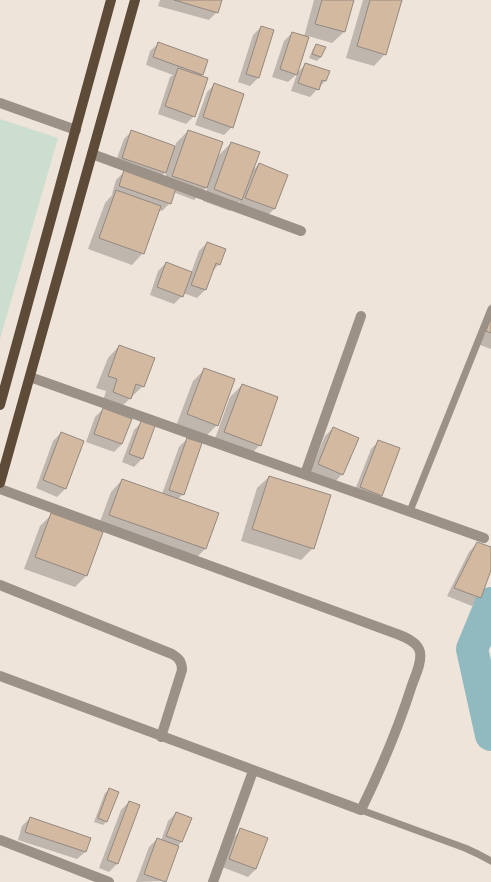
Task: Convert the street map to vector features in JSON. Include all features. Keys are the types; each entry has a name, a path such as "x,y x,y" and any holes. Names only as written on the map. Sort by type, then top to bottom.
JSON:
{"main road":[{"path":"0,404 112,0"},
{"path":"0,483 135,0"}],"street":[{"path":"0,103 76,130"},
{"path":"92,154 301,231"},
{"path":"305,474 361,316"},
{"path":"30,377 484,538"},
{"path":"0,489 397,634 408,639 417,646 420,652 419,663 401,722 361,810 0,676"},
{"path":"0,586 178,657 182,663 182,670 161,737"},
{"path":"214,882 253,771"},
{"path":"0,840 110,882"}],"lane":[{"path":"410,512 491,309"},
{"path":"361,810 466,848 491,861"}],"green space":[{"path":"0,119 58,138 0,339"}],"building":[{"path":"174,0 222,0 218,13"},
{"path":"322,0 354,0 345,32 315,24"},
{"path":"370,0 402,0 386,55 357,46"},
{"path":"261,26 274,30 259,78 246,74"},
{"path":"292,32 309,37 297,75 280,69"},
{"path":"158,42 208,60 203,75 153,57"},
{"path":"316,44 326,47 321,57 312,54"},
{"path":"305,63 330,71 326,81 322,80 319,90 298,83"},
{"path":"178,68 208,78 195,117 165,106"},
{"path":"214,83 244,94 233,128 203,117"},
{"path":"131,130 175,146 166,173 122,158"},
{"path":"188,130 223,142 207,188 172,176"},
{"path":"231,142 260,152 242,200 214,189"},
{"path":"259,163 288,175 275,209 245,198"},
{"path":"124,170 176,188 171,204 119,186"},
{"path":"116,190 161,206 144,254 99,238"},
{"path":"207,242 226,249 220,265 216,263 206,290 191,285"},
{"path":"166,262 192,272 183,297 157,287"},
{"path":"491,318 491,333 486,331"},
{"path":"119,345 155,358 144,387 136,384 131,399 113,392 117,379 108,376"},
{"path":"204,368 235,379 218,426 187,414"},
{"path":"242,384 278,397 261,446 224,432"},
{"path":"103,408 132,419 122,444 94,434"},
{"path":"141,421 155,426 143,459 129,454"},
{"path":"333,427 359,438 343,475 318,464"},
{"path":"61,432 84,441 66,489 43,480"},
{"path":"187,438 202,443 184,495 169,490"},
{"path":"378,440 400,448 382,496 360,487"},
{"path":"269,476 331,495 314,549 252,529"},
{"path":"122,479 219,513 206,549 109,515"},
{"path":"51,513 103,532 87,576 35,557"},
{"path":"477,542 491,547 491,570 481,598 454,588"},
{"path":"109,788 119,792 107,822 98,818"},
{"path":"129,801 140,805 118,864 107,860"},
{"path":"176,812 192,818 182,842 166,836"},
{"path":"30,817 91,838 86,852 25,832"},
{"path":"240,828 268,838 256,869 229,859"},
{"path":"157,838 179,846 166,882 144,874"}],"waterway":[{"path":"491,603 472,649 491,735"}]}
